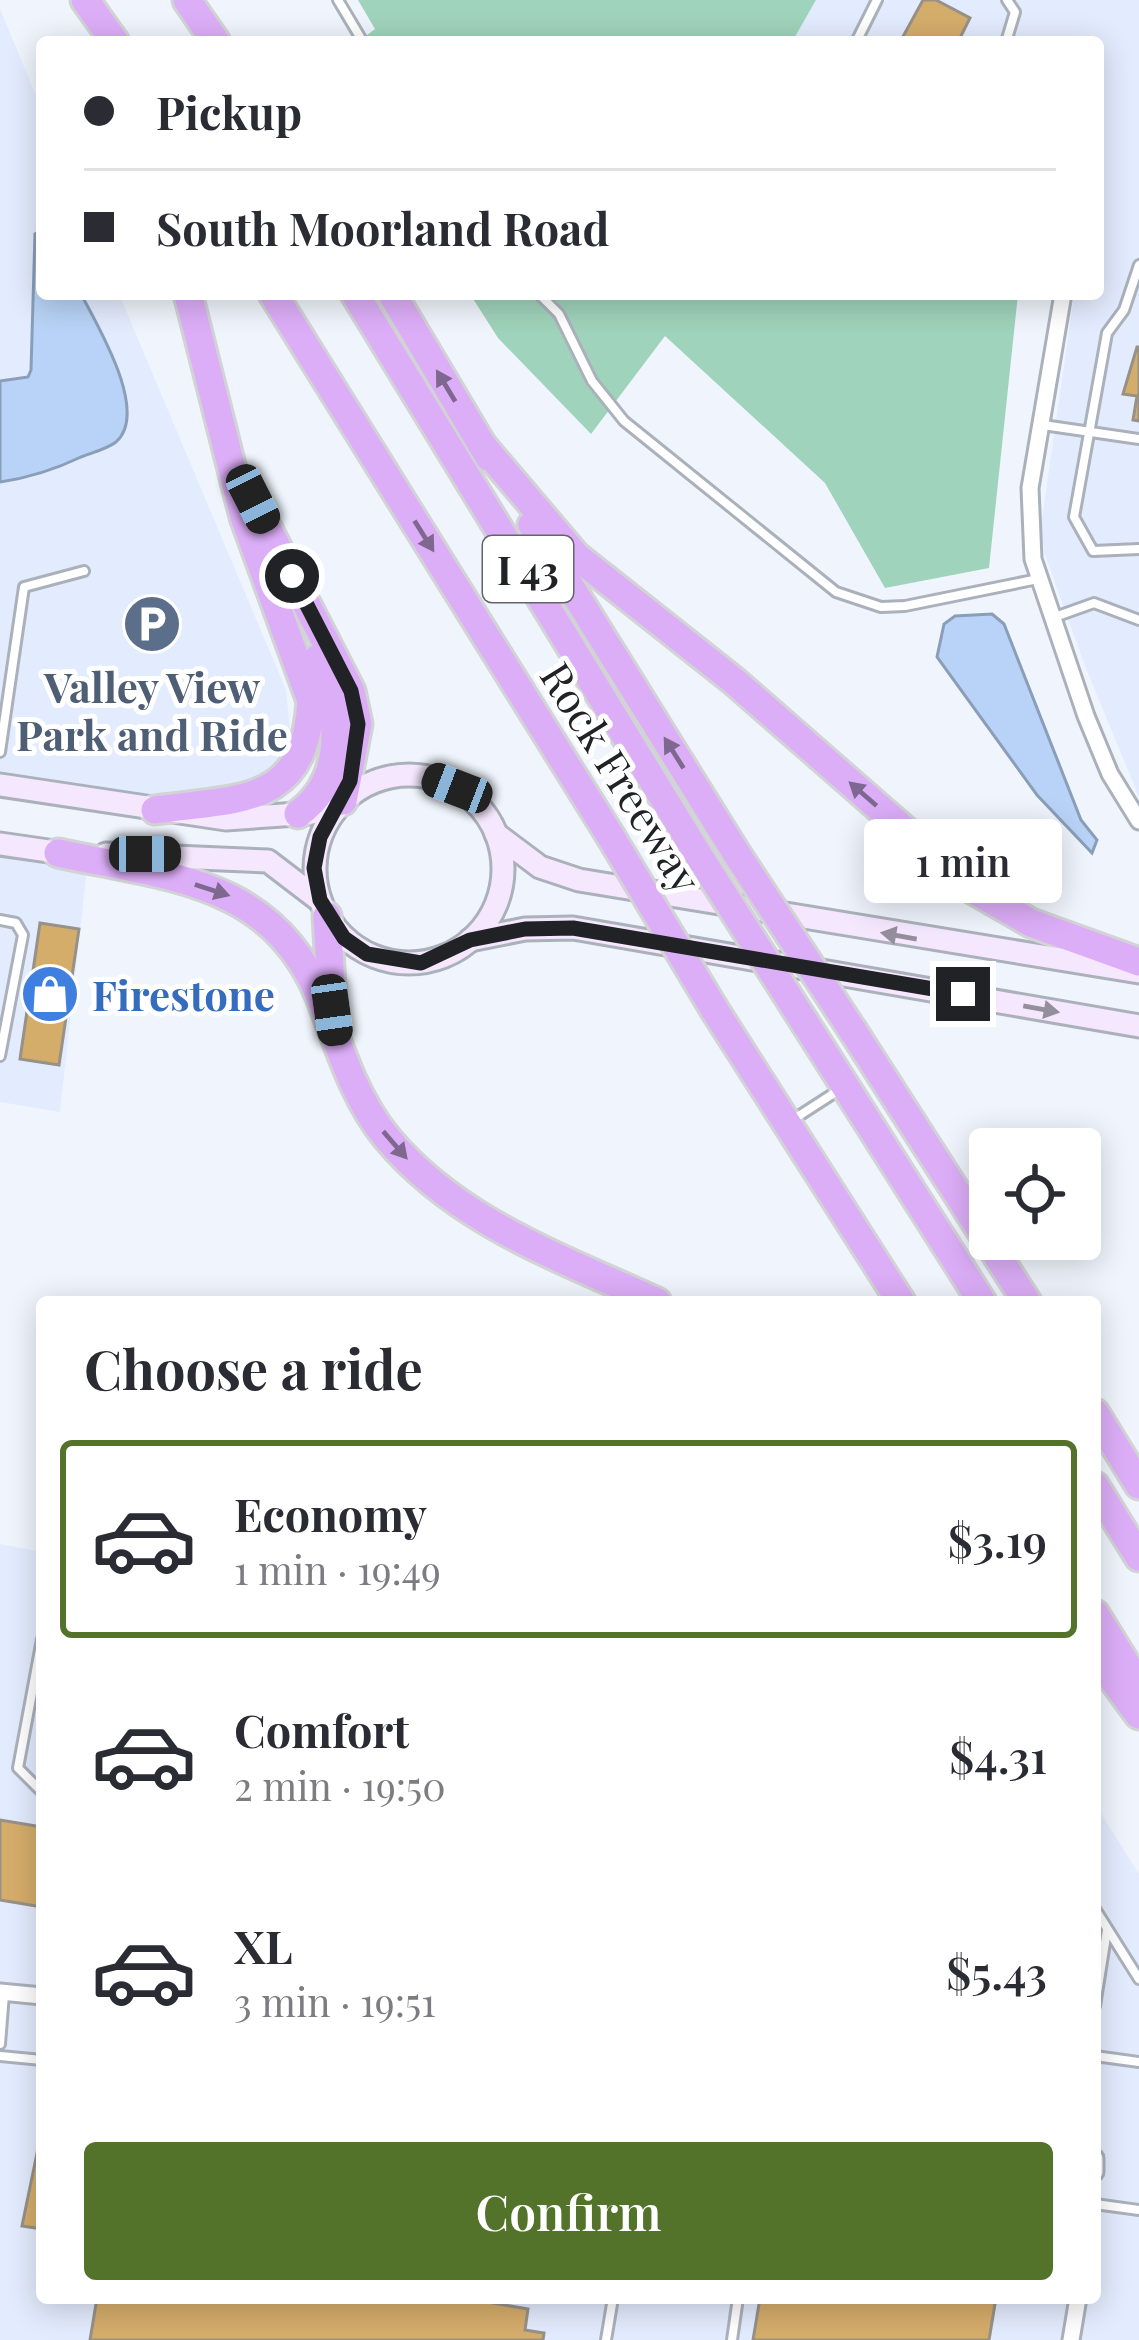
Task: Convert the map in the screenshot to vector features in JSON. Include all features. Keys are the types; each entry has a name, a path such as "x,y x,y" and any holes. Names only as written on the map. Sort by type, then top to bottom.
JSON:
{"highway":[{"path":"82,0 93,36"},
{"path":"82,0 110,36"},
{"path":"172,0 194,36"},
{"path":"187,0 212,36"},
{"path":"155,810 256,793 290,775 304,754 311,701 244,517 190,300"},
{"name":"Rock Freeway","path":"277,300 714,1009 897,1296"},
{"name":"Rock Freeway","path":"359,300 694,848 978,1296"},
{"path":"396,300 736,853 1023,1296"},
{"path":"481,444 576,556 734,680 972,889 1030,923 1139,962"},
{"path":"233,461 351,691 358,724 339,805"},
{"path":"272,537 335,715 332,766 322,792 298,814"},
{"path":"58,854 222,892 262,913 295,946 385,1136 435,1188 490,1225 644,1296"},
{"path":"323,908 338,1044"},
{"path":"1101,1423 1139,1485"},
{"path":"1101,1496 1139,1557"},
{"path":"1101,1624 1139,1685"},
{"path":"1101,1663 1139,1714"}],"main road":[{"path":"323,908 314,868 320,837 339,805 368,783 398,775 428,776 457,788 480,807 496,833 503,862 500,891 489,918 470,940"},
{"path":"0,785 226,819 298,814 339,805"},
{"path":"496,833 540,867 579,880 1139,972"},
{"path":"0,844 58,854 232,855 268,861 367,954 393,962 421,963 470,940 525,929 573,928 1139,1026"}],"street":[{"path":"1063,300 1030,488 1038,579 1110,774 1139,821"},
{"path":"2,1992 36,1995"},
{"path":"1071,2340 1077,2304"}],"lane":[{"path":"338,0 359,36"},
{"path":"859,36 877,0"},
{"path":"1007,0 1015,12 1008,36"},
{"path":"1139,265 1124,310 1107,333 1074,518 1094,551 1139,548"},
{"path":"545,300 559,314 592,381 624,421 836,592 881,607 905,607 1038,579"},
{"path":"1041,425 1139,439"},
{"path":"0,752 24,587 84,571"},
{"path":"1051,619 1094,603 1139,620"},
{"path":"0,920 16,923 23,935 0,1056"},
{"path":"788,1123 846,1085"},
{"path":"36,1671 18,1768 36,1786"},
{"path":"1101,1918 1139,1979"},
{"path":"1101,1967 1107,1928"},
{"path":"0,2044 2,1992"},
{"path":"0,2056 36,2059"},
{"path":"1101,2057 1139,2062"},
{"path":"1101,2205 1139,2210"},
{"path":"606,2340 612,2304"},
{"path":"732,2340 737,2304"}],"shaded area":[{"path":"816,0 1139,0 1139,797 1085,666 1044,552 1041,525 1073,300 1104,300 1104,36 795,36"},
{"path":"0,9 36,96 36,300 122,300 286,690 290,729 308,739 290,775 155,810 0,785"},
{"path":"0,844 88,860 60,1112 0,1102"},
{"path":"0,1544 36,1551 36,2304 1101,2304 1101,1814 1139,1874 1139,2340 0,2340"}],"green space":[{"path":"358,0 816,0 795,36 366,36 375,29"},
{"path":"474,300 1017,300 989,568 885,588 825,483 665,336 591,434 498,338"}],"water":[{"path":"35,234 36,300 84,300 117,368 127,411 125,428 104,449 42,473 0,482 0,381 28,377 31,370"},
{"path":"992,614 1004,624 1081,820 1097,840 1092,853 1037,795 937,657 944,624 955,616"}],"building":[{"path":"923,0 936,0 970,18 961,36 903,36"},
{"path":"1137,347 1139,421 1133,420 1137,396 1123,394"},
{"name":"Firestone","path":"40,923 79,929 59,1065 20,1059"},
{"path":"0,1820 36,1826 36,1906 0,1900"},
{"path":"36,2158 36,2228 22,2226"},
{"path":"96,2304 498,2304 528,2309 525,2330 544,2333 543,2340 90,2340"},
{"path":"759,2304 995,2304 989,2340 753,2340"}],"place":[{"name":"Valley View Park and Ride","path":"152,624"},
{"name":"Firestone","path":"50,994"}],"route":[{"path":"292,576 351,691 358,724 344,801 320,837 314,868 327,916 344,938 367,954 393,962 421,963 447,955 470,940 525,929 573,928 963,994"}]}
